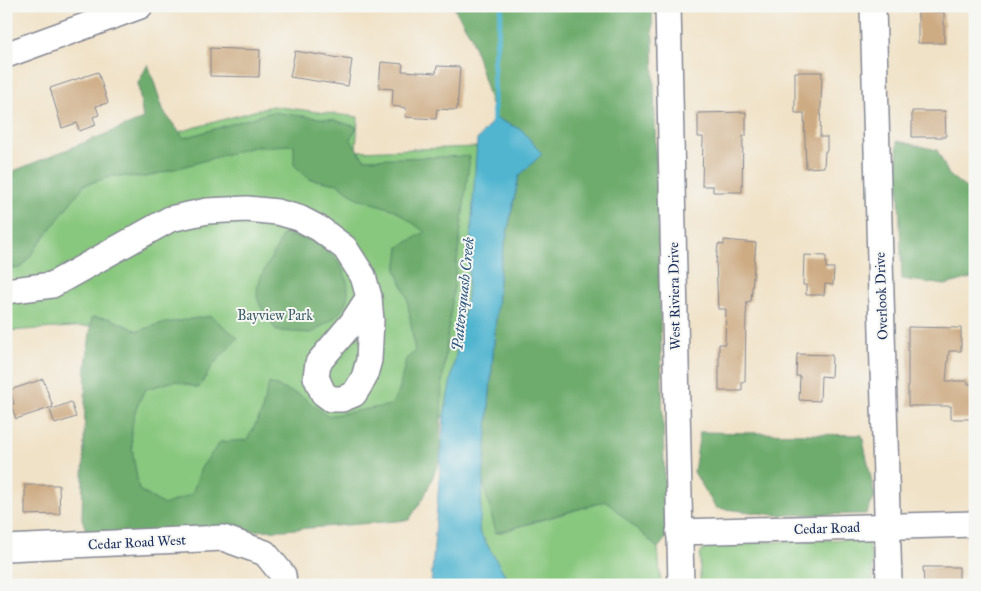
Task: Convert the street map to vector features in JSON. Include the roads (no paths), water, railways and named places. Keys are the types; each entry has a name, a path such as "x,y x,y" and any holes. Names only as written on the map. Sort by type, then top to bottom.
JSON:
{"street":[{"path":"6,55 140,6"},
{"name":"West Riviera Drive","path":"668,6 681,585"},
{"name":"Overlook Drive","path":"873,6 889,585"},
{"path":"6,291 52,285 170,219 207,211 247,209 277,212 299,218 320,229 345,248 363,276 369,298"},
{"name":"Cedar Road","path":"679,532 975,524"},
{"name":"Cedar Road West","path":"6,548 223,538 265,553 283,575 284,585"}],"water":[{"path":"495,118 522,130 542,154 519,176 500,267 479,531 511,585 431,585 444,416 467,297 477,140"}],"waterway":[{"name":"Pattersquash Creek","path":"494,123 494,61 502,6"}],"park label":[{"name":"Bayview Park","path":"275,315"}]}
